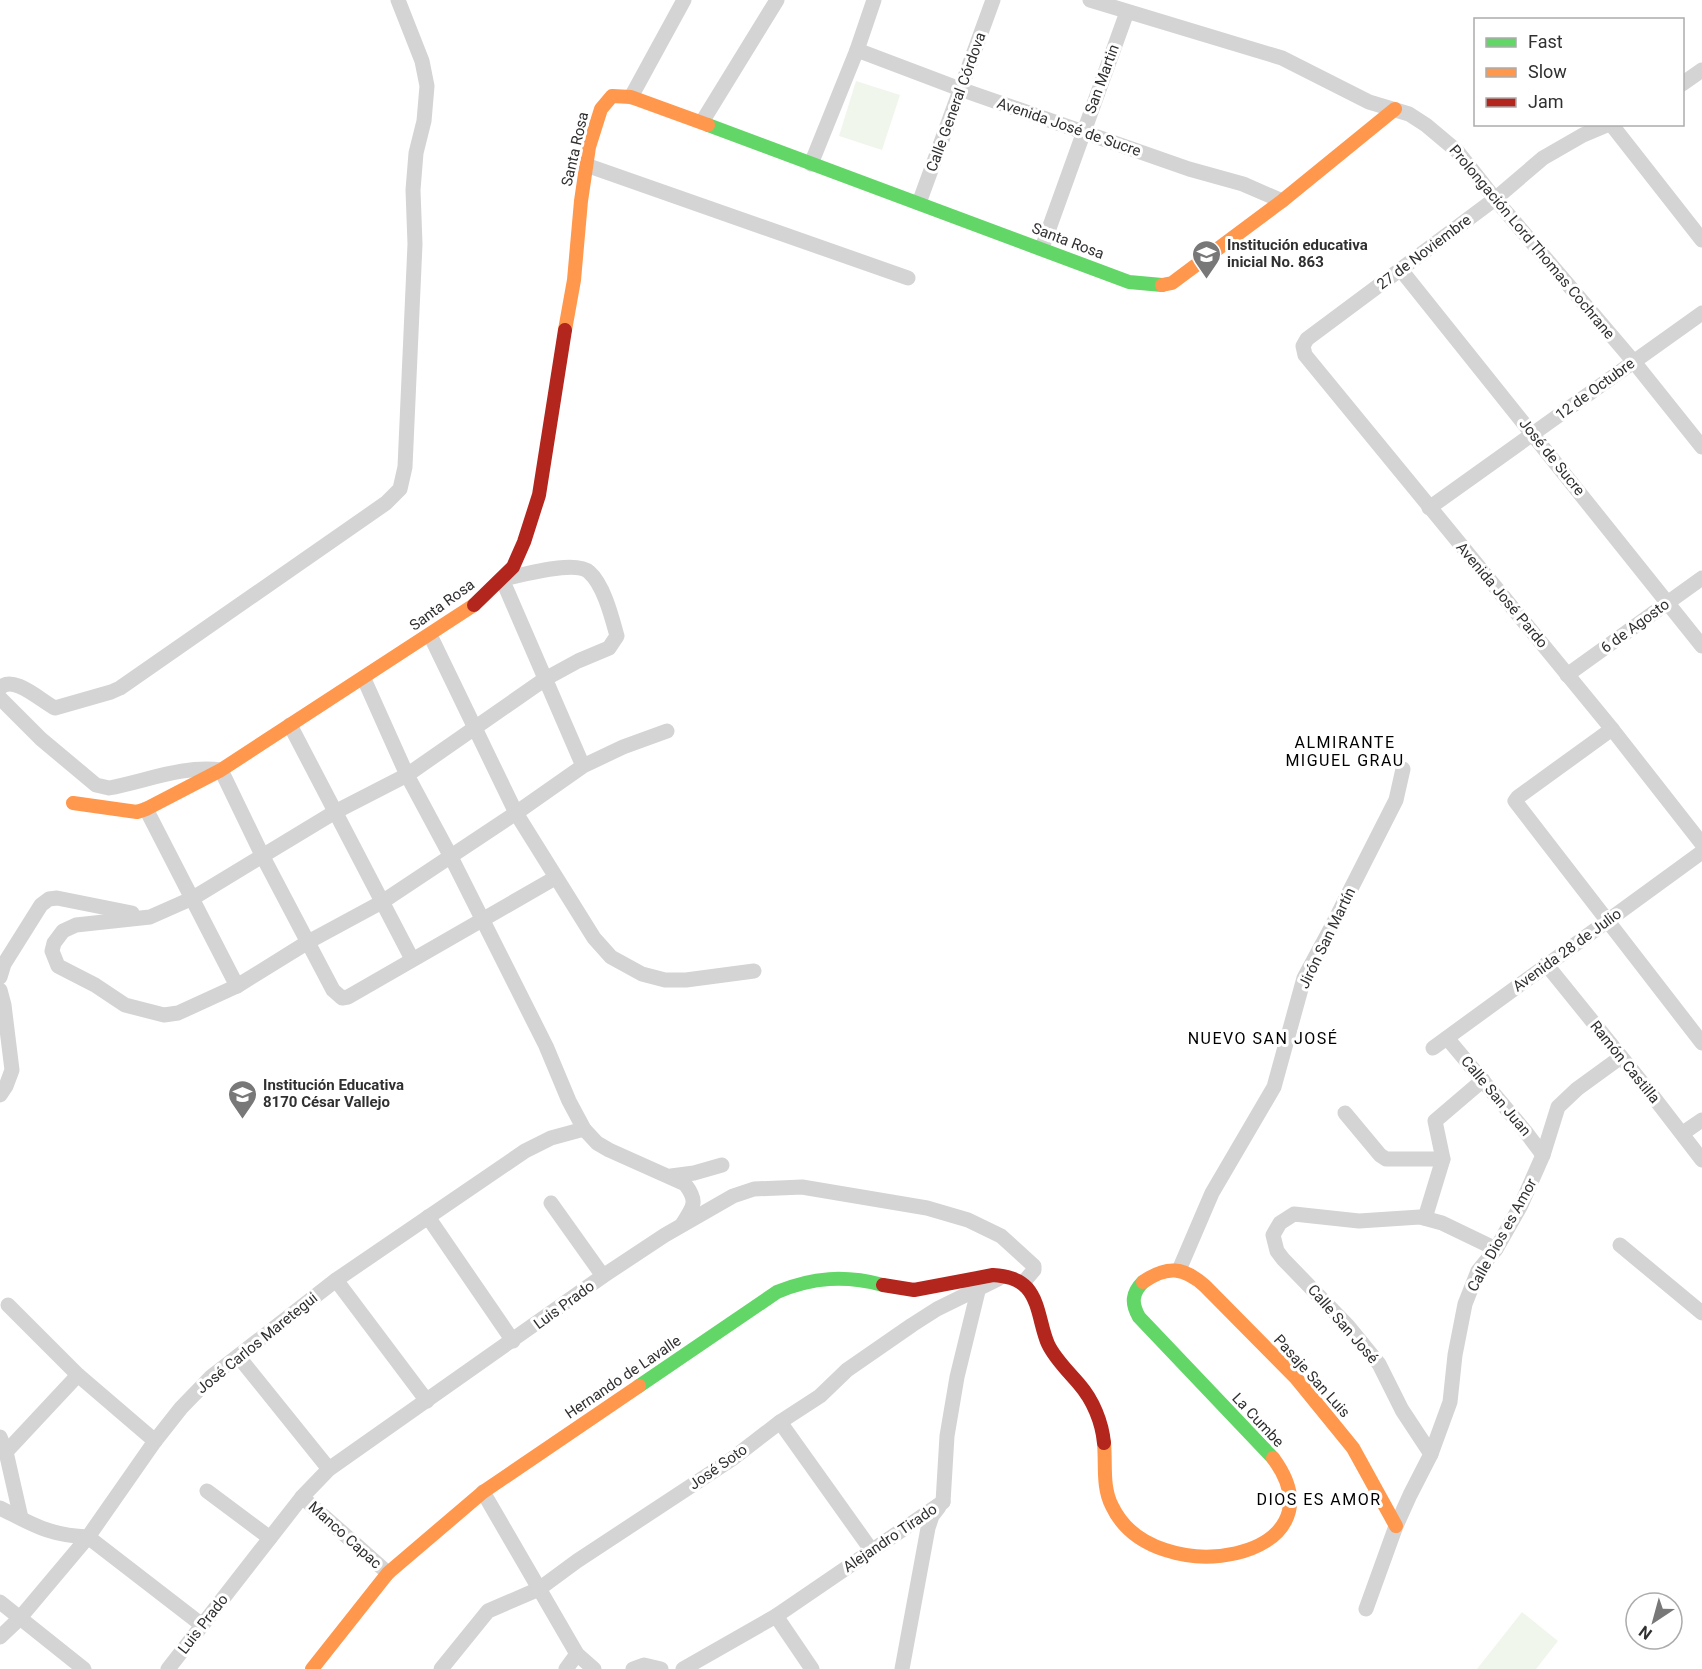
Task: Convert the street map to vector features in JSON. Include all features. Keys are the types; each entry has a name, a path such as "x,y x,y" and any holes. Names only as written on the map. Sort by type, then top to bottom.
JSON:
{"street":[{"path":"0,688 10,682 55,708 111,692 386,503 400,489 405,467 415,244 413,190 416,153 424,121 427,86 422,61 398,0"},
{"path":"631,97 684,0"},
{"path":"702,122 777,0"},
{"path":"811,164 857,50 874,0"},
{"name":"Calle General Córdova","path":"919,203 993,0"},
{"name":"Prolongación Lord Thomas Cochrane","path":"1090,0 1282,58 1369,102 1409,114 1426,125 1456,151 1634,362 1702,447"},
{"name":"San Martin","path":"1042,248 1127,12"},
{"name":"Avenida José de Sucre","path":"857,50 960,89 1189,169 1243,184 1282,201"},
{"path":"1684,83 1702,70"},
{"name":"Santa Rosa","path":"73,803 132,812 146,809 221,770 364,679 475,604 513,567 520,554 539,495 555,385 574,280 586,165 593,132 601,110 612,96 631,97 702,122 1129,282 1159,286 1172,283 1282,201 1395,110"},
{"name":"27 de Noviembre","path":"1303,346 1307,339 1495,199 1543,158 1583,135 1605,126"},
{"path":"1612,126 1702,240"},
{"path":"586,165 908,278"},
{"name":"José de Sucre","path":"1401,270 1702,646"},
{"name":"12 de Octubre","path":"1429,508 1702,313"},
{"name":"Avenida José Pardo","path":"1303,346 1305,354 1612,729 1702,843"},
{"path":"583,766 545,679 502,579 564,567 580,568 589,572 602,592 617,636 609,648 578,661 545,679 407,775 335,813 193,898 150,917 76,925 63,931 54,943 52,951 58,966 95,985 124,1005 164,1015 178,1013 237,986 309,942 382,902 583,766 623,747 667,731"},
{"name":"6 de Agosto","path":"1567,675 1702,578"},
{"path":"430,635 516,813 594,938 611,957 642,975 665,980 686,981 754,970"},
{"path":"364,679 407,775 483,920 546,1046 568,1101 584,1129 597,1143 609,1150 685,1184 692,1194 694,1206 682,1225"},
{"path":"0,698 42,739 96,785 109,788 190,769 221,770 263,858 333,990 342,998 348,997 555,878"},
{"path":"290,725 412,959"},
{"path":"1612,729 1518,796 1515,801 1702,1043"},
{"name":"Jirón San Martín","path":"1179,1270 1212,1193 1274,1087 1304,978 1396,800 1403,769"},
{"path":"146,809 237,986"},
{"name":"Avenida 28 de Julio","path":"1433,1048 1702,852"},
{"path":"0,977 4,964 41,904 49,899 57,898 150,917"},
{"name":"Ramón Castilla","path":"1546,964 1683,1133 1702,1160"},
{"path":"0,990 12,1070 0,1095"},
{"name":"Calle San Juan","path":"1447,1038 1543,1155"},
{"name":"Calle Dios es Amor","path":"1366,1609 1396,1526 1431,1454 1450,1402 1455,1355 1465,1304 1478,1271 1496,1249 1521,1205 1543,1155 1558,1107 1576,1089 1621,1057"},
{"path":"1483,1080 1435,1121 1443,1159 1425,1218 1442,1223 1496,1249"},
{"path":"1345,1113 1380,1155 1386,1159 1443,1159"},
{"path":"1683,1133 1702,1120"},
{"name":"José Carlos Maretegui","path":"0,1637 19,1619 88,1537 155,1441 188,1400 211,1377 336,1280 525,1151 551,1138 584,1129"},
{"path":"671,1176 694,1173 722,1165"},
{"name":"Luis Prado","path":"168,1669 302,1497 329,1469 603,1276 682,1225 733,1196 754,1189 802,1187 927,1208 968,1220 1001,1236 1034,1266 1034,1270 1023,1283"},
{"path":"551,1203 603,1276"},
{"name":"Calle San José","path":"1425,1218 1359,1221 1294,1214 1280,1223 1273,1234 1278,1251 1348,1326 1379,1364 1402,1410 1431,1454"},
{"path":"428,1217 513,1341"},
{"path":"1620,1245 1702,1313"},
{"name":"La Cumbe","path":"1023,1283 1036,1304 1053,1355 1081,1386 1095,1411 1104,1439 1105,1486 1112,1509 1118,1518 1138,1536 1166,1550 1194,1557 1222,1557 1239,1554 1256,1547 1285,1525 1289,1515 1289,1489 1272,1458 1139,1317 1134,1308 1133,1299 1142,1283 1159,1273 1179,1270"},
{"name":"Pasaje San Luis","path":"1179,1270 1191,1274 1205,1286 1296,1378 1353,1448 1396,1526"},
{"name":"Hernando de Lavalle","path":"312,1669 388,1573 483,1492 777,1292 796,1283 823,1277 843,1278 912,1290 973,1278 1006,1276 1023,1283"},
{"name":"José Soto","path":"441,1669 488,1611 539,1589 577,1561 709,1475 780,1422 820,1396 847,1370 912,1325 979,1287 1006,1276"},
{"path":"336,1280 428,1401"},
{"name":"Alejandro Tirado","path":"683,1669 776,1616 943,1502 947,1436 957,1377 979,1287"},
{"path":"8,1305 78,1375 155,1441"},
{"path":"238,1356 329,1469"},
{"path":"6,1452 78,1375"},
{"path":"780,1422 872,1551"},
{"path":"0,1437 6,1452 21,1518"},
{"path":"207,1491 270,1538"},
{"path":"483,1492 577,1654 594,1669"},
{"name":"Manco Capac","path":"302,1497 388,1573"},
{"path":"902,1669 928,1528 932,1516 943,1502"},
{"path":"0,1508 48,1532 65,1536 88,1537 202,1625"},
{"path":"0,1602 84,1669"},
{"path":"776,1616 812,1669"},
{"path":"566,1669 577,1654"},
{"path":"633,1669 644,1665 661,1669"}],"shaded area":[{"path":"856,81 900,95 882,150 839,136"},
{"path":"1522,1612 1558,1641 1536,1669 1477,1669"}],"traffic: fast":[{"path":"708,125 1129,282 1162,285"},
{"path":"639,1386 777,1292 803,1283 829,1279 855,1280 883,1285"},
{"path":"1143,1282 1134,1298 1139,1317 1273,1458"}],"traffic: slow":[{"path":"565,330 574,280 581,201 589,147 601,109 612,96 631,97 708,125"},
{"path":"1162,285 1172,283 1282,201 1395,109"},
{"path":"73,803 137,812 146,809 221,770 474,605"},
{"path":"1143,1282 1160,1273 1175,1270 1190,1275 1205,1286 1296,1378 1353,1448 1396,1526"},
{"path":"312,1669 388,1573 483,1492 639,1386"},
{"path":"1104,1443 1109,1499 1134,1533 1165,1550 1201,1556 1236,1553 1266,1541 1285,1521 1289,1493 1273,1458"}],"traffic: jam":[{"path":"474,605 513,567 524,542 539,495 565,330"},
{"path":"883,1285 914,1290 993,1275 1020,1282 1035,1301 1045,1337 1051,1349 1093,1404 1104,1443"}],"place":[{"name":"Institución educativa inicial No. 863","path":"1206,280"},
{"name":"Institución Educativa 8170 César Vallejo","path":"242,1120"}],"district":[{"name":"ALMIRANTE MIGUEL GRAU","path":"1345,751"},
{"name":"NUEVO SAN JOSÉ","path":"1263,1038"},
{"name":"DIOS ES AMOR","path":"1319,1499"}]}
